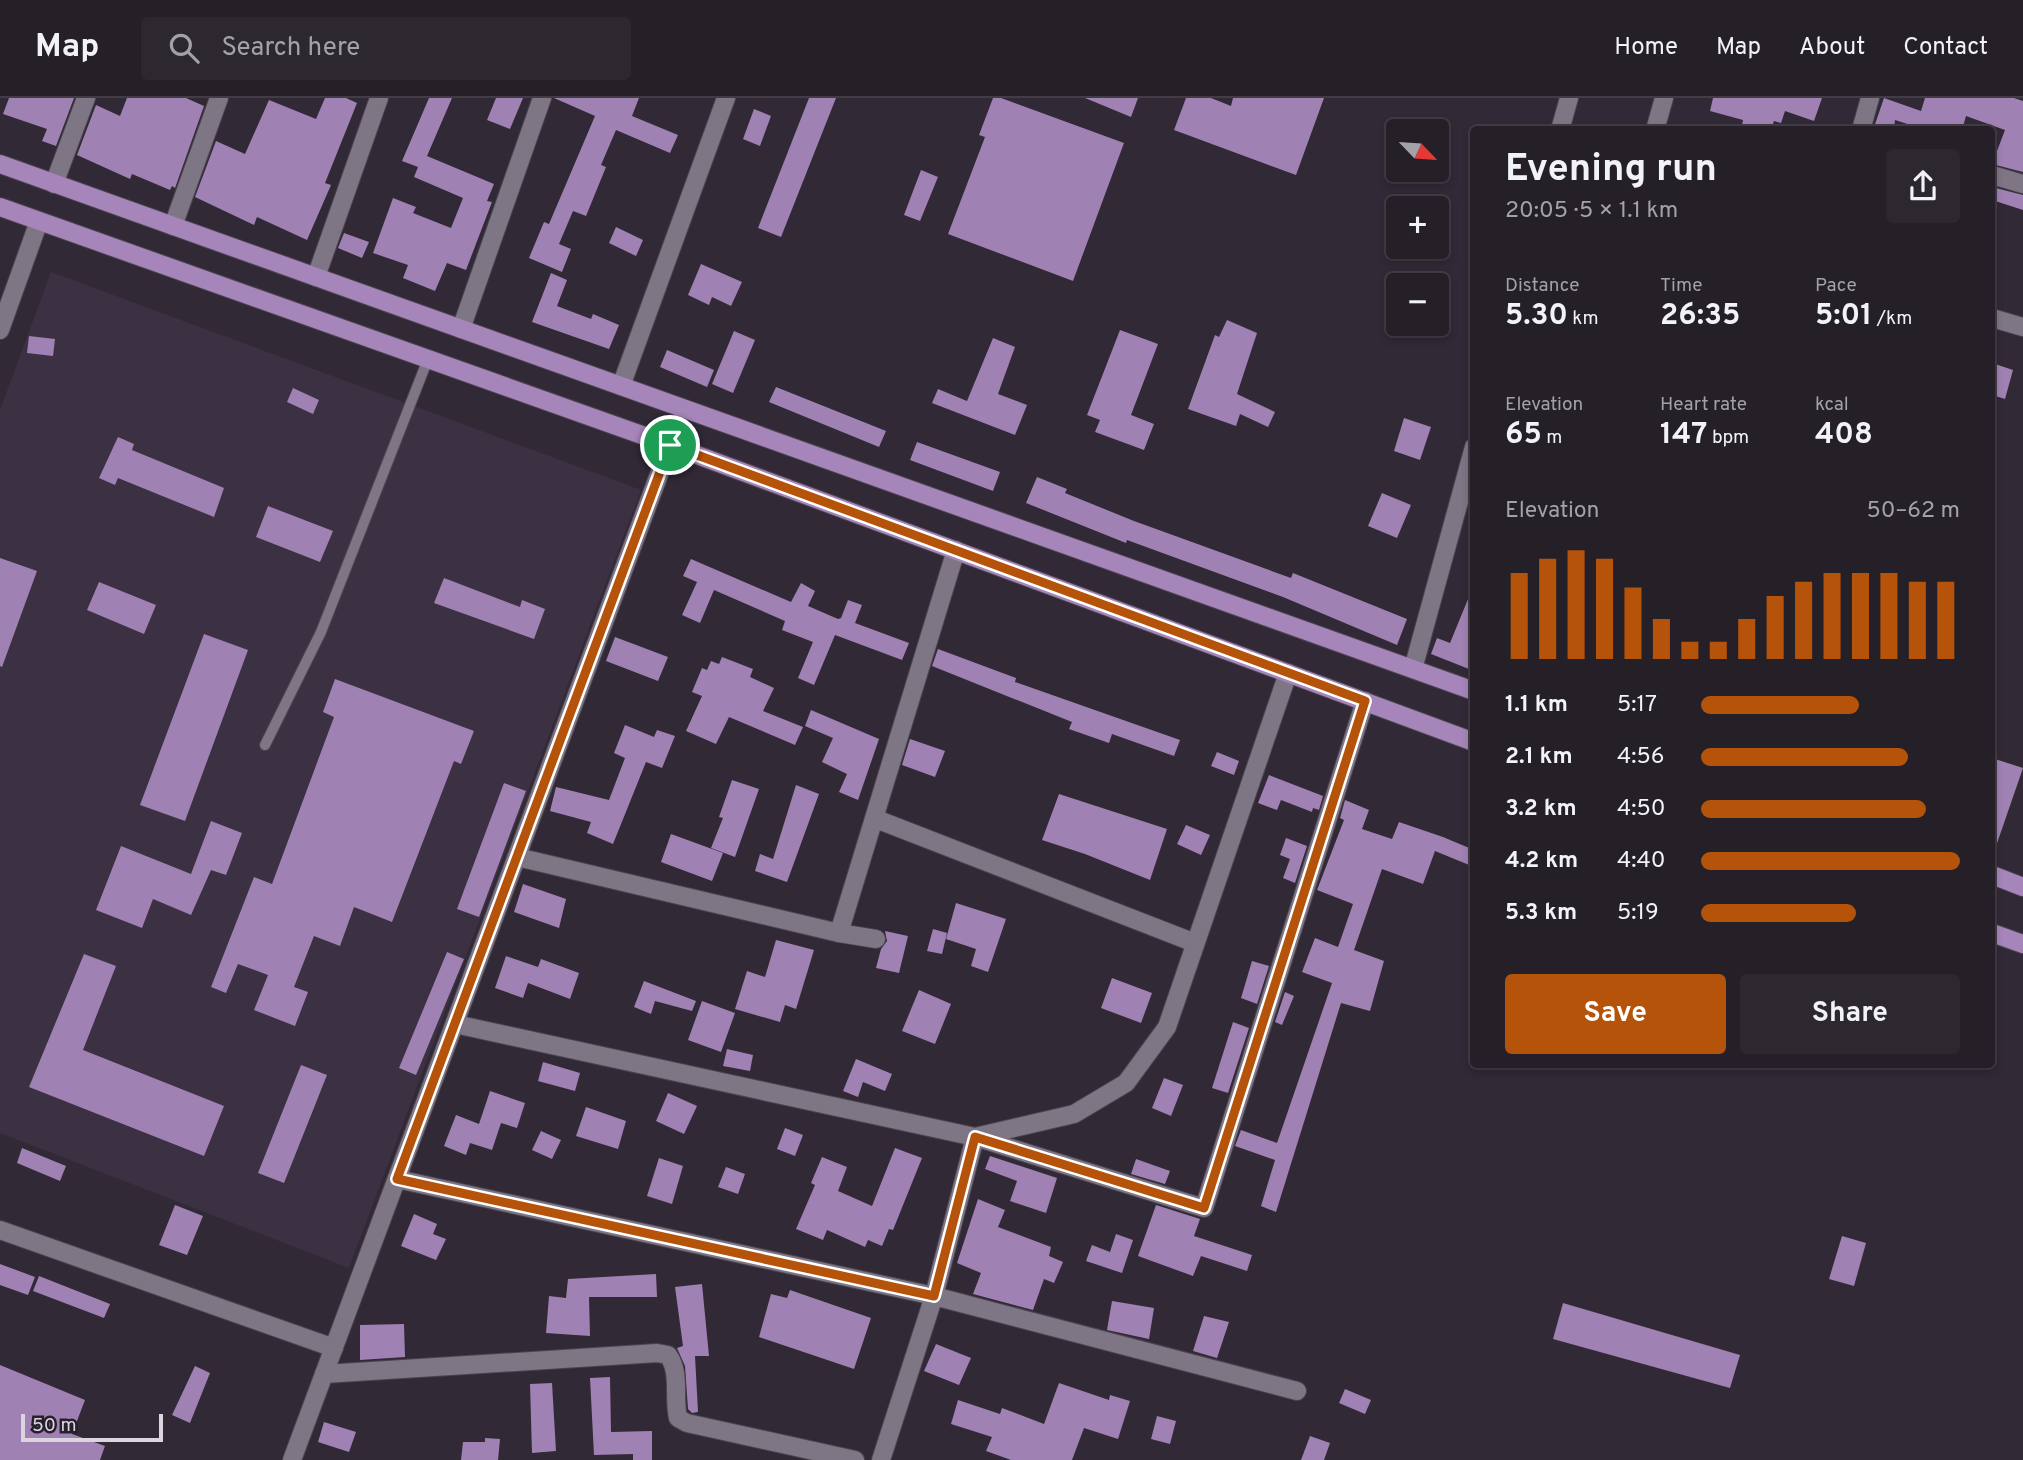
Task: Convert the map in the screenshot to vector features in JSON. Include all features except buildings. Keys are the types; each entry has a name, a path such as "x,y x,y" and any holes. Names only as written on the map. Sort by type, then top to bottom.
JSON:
{"main road":[{"path":"0,164 1470,690"},
{"path":"0,206 670,445 1470,740"},
{"path":"1995,876 2023,887"},
{"path":"1995,934 2023,944"}],"street":[{"path":"54,184 86,98"},
{"path":"173,226 219,98"},
{"path":"316,277 379,98"},
{"path":"461,329 542,98"},
{"path":"621,386 726,98"},
{"path":"1561,126 1569,98"},
{"path":"1656,126 1664,98"},
{"path":"1862,126 1870,98"},
{"path":"1995,176 2023,184"},
{"path":"0,330 39,220"},
{"path":"1995,319 2023,327"},
{"path":"292,1460 670,445"},
{"path":"1413,669 1470,462"},
{"path":"839,933 956,550"},
{"path":"975,1137 1074,1114 1126,1083 1167,1027 1288,673"},
{"path":"455,1024 975,1137 1204,1208 1365,701"},
{"path":"876,819 1195,943"},
{"path":"517,857 839,933 876,939"},
{"path":"881,1460 934,1296 975,1137"},
{"path":"397,1179 934,1296 1297,1391"},
{"path":"0,1230 334,1348"},
{"path":"324,1374 657,1353 668,1355 675,1365 676,1409 678,1418 687,1423 855,1460"}],"lane":[{"path":"265,745 321,632 428,359"}],"shaded area":[{"path":"51,272 641,490 349,1268 0,1133 0,410"}],"route":[{"path":"670,445 1365,701 1204,1208 975,1137 934,1296 397,1179 670,445"}]}
